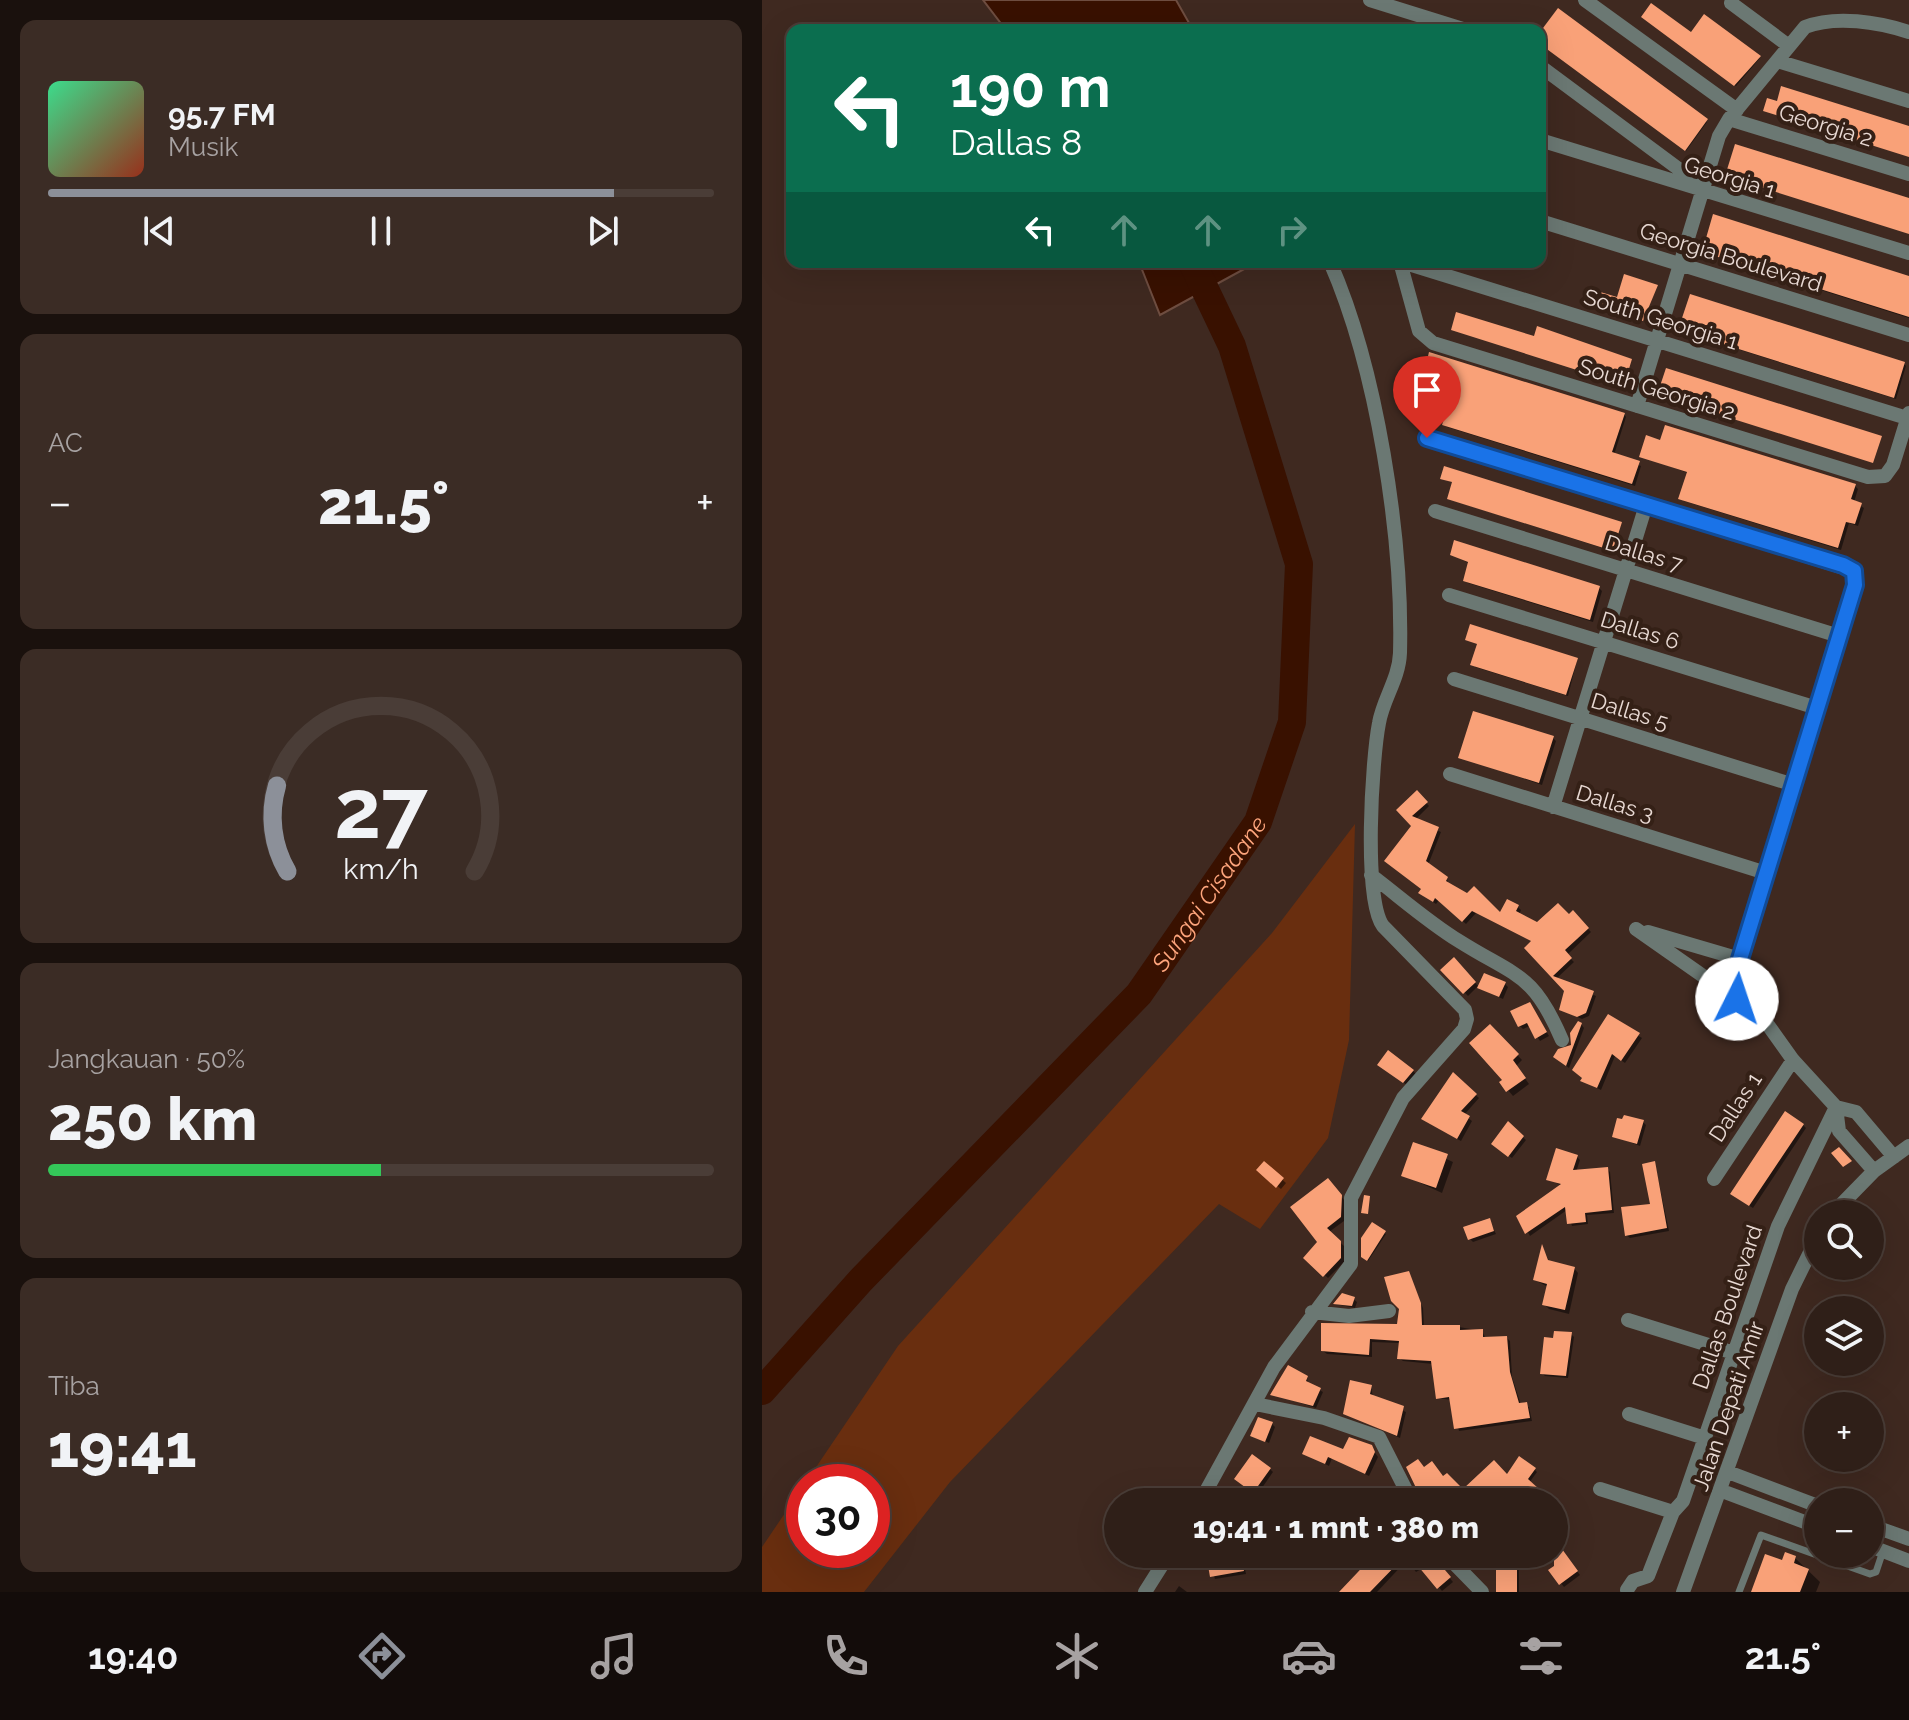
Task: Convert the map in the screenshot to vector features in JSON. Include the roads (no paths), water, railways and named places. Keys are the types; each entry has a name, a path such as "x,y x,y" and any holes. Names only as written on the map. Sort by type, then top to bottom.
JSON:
{"street":[{"path":"1370,0 1447,24"},
{"name":"Georgia 2","path":"1585,0 1733,114 1909,174"},
{"path":"1731,3 1789,46"},
{"path":"1637,406 1719,136 1733,114 1805,27 1816,23 1880,23 1909,32"},
{"path":"1777,61 1909,101"},
{"name":"Georgia 1","path":"1546,71 1703,190"},
{"name":"Georgia 1","path":"1546,142 1909,253"},
{"name":"Georgia Boulevard","path":"1546,223 1909,335"},
{"path":"1208,1488 1269,1375 1351,1262 1351,1198 1403,1098 1464,1029 1467,1019 1465,1010 1379,921 1371,875 1379,720 1392,689 1400,657 1396,534 1373,406 1341,288 1333,268"},
{"name":"South Georgia 2","path":"1403,268 1419,331 1433,343 1868,477 1885,476 1893,465 1908,416"},
{"name":"South Georgia 1","path":"1420,268 1908,416"},
{"path":"1427,438 1843,565 1854,571 1855,585 1740,959 1737,999"},
{"path":"1553,807 1646,505"},
{"name":"Dallas 7","path":"1435,511 1839,636"},
{"name":"Dallas 6","path":"1449,595 1817,708"},
{"name":"Dallas 5","path":"1454,679 1794,785"},
{"name":"Dallas 3","path":"1450,774 1766,873"},
{"path":"1371,875 1458,941 1522,976 1550,1012 1562,1040"},
{"path":"1740,959 1636,929 1763,1018 1793,1060 1836,1107 1856,1112 1894,1157"},
{"name":"Dallas 1","path":"1714,1179 1793,1060"},
{"path":"1836,1107 1839,1131 1874,1171"},
{"name":"Dallas Boulevard","path":"1627,1590 1633,1581 1648,1576 1667,1511 1683,1501 1778,1226 1836,1107"},
{"path":"1846,1200 1874,1171 1909,1146"},
{"name":"Jalan Depati Amir","path":"1683,1592 1722,1491 1792,1289 1804,1265"},
{"path":"1312,1312 1349,1316 1389,1311"},
{"path":"1628,1320 1734,1353"},
{"path":"1255,1404 1351,1426 1382,1439 1405,1488"},
{"path":"1629,1414 1705,1438"},
{"path":"1728,1472 1804,1501"},
{"path":"1600,1489 1667,1511"},
{"path":"1722,1491 1804,1522"},
{"path":"1884,1530 1909,1539"},
{"path":"1884,1551 1909,1561"},
{"path":"1145,1592 1160,1568"},
{"path":"1459,1568 1482,1592"}],"lane":[{"path":"1739,1592 1761,1535 1804,1550"},
{"path":"1853,1568 1870,1574 1876,1572 1876,1568"}],"waterway":[{"name":"Sungai Cisadane","path":"762,1391 861,1280 1139,994 1258,822 1292,722 1299,564 1232,346 1195,268"}]}
